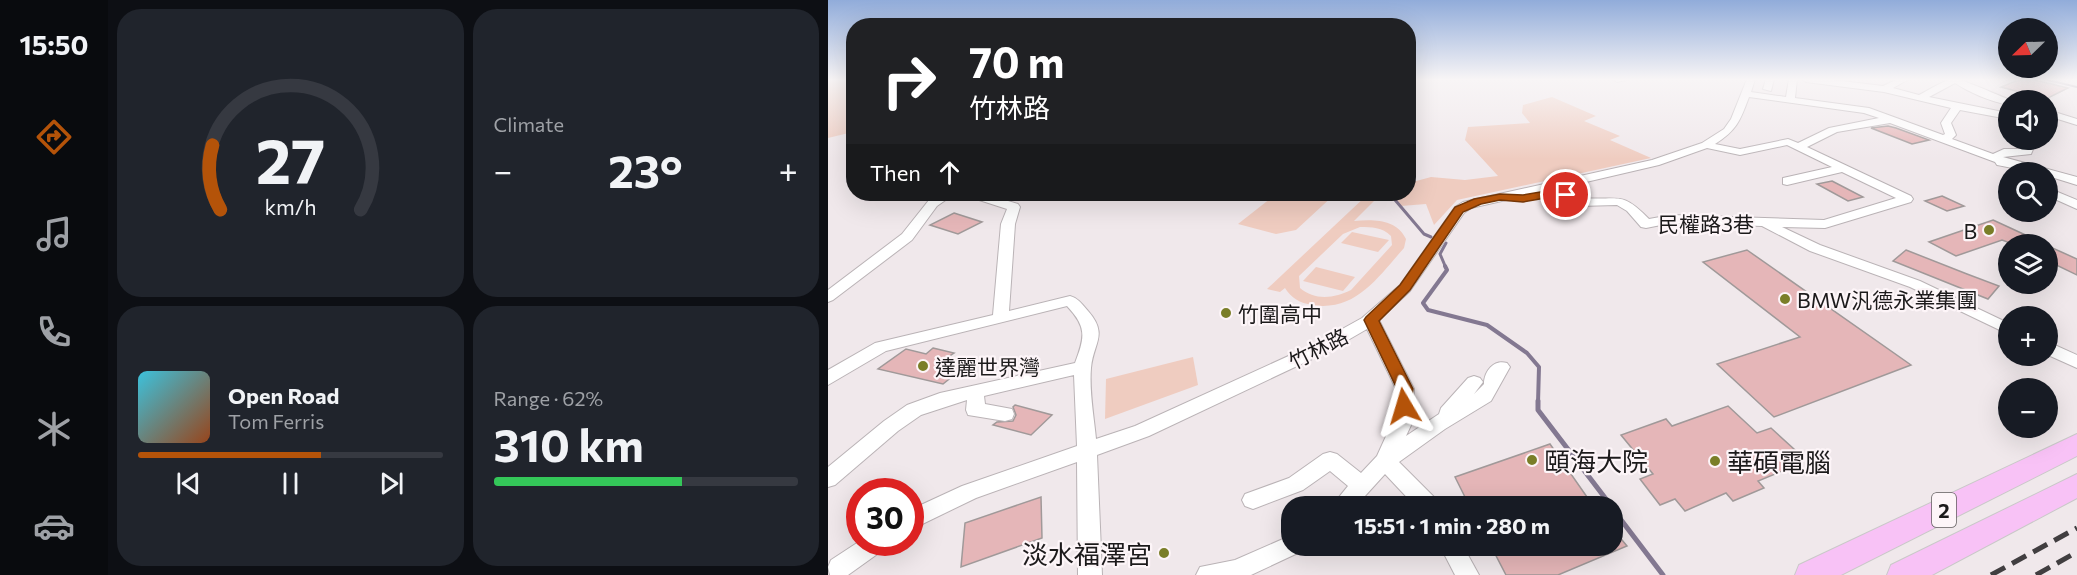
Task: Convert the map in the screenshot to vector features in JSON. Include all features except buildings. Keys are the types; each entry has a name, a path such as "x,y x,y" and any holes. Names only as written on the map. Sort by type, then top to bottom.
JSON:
{"main road":[{"name":"2","path":"1810,575 2077,444"},
{"name":"2","path":"1902,575 2077,485"}],"street":[{"name":"竹林路","path":"924,514 969,492 1142,431 1323,346 1371,320 1405,288 1459,210 1478,202 1655,163 1706,145 1728,131 1740,106"},
{"path":"1847,106 1894,119 2006,162"},
{"path":"1953,106 1998,114"},
{"path":"1943,139 1951,135 1946,123 1957,107"},
{"path":"2058,116 2077,123"},
{"path":"1801,146 1816,136 1832,131 1894,119"},
{"path":"2058,120 2066,119"},
{"path":"1706,145 1740,152 1788,142 1801,146 1907,199 1825,224 1764,222"},
{"path":"1999,160 1997,156 2004,152 2027,152 2028,150"},
{"path":"1787,181 1843,168"},
{"path":"2058,176 2077,180"},
{"name":"民權路3巷","path":"1500,197 1523,198 1558,192 1579,202 1619,201 1631,208 1646,224 1671,219 1764,222 1815,248 1915,284 1998,324"},
{"path":"2058,196 2077,205"},
{"path":"828,297 907,237 936,201"},
{"path":"996,201 1014,207 1008,224 1001,317"},
{"path":"828,379 859,358 881,347 1070,301 1086,316 1094,337 1083,367 1090,575"},
{"path":"1371,320 1405,389 1402,423 1385,461"},
{"path":"2058,353 2077,363"},
{"path":"828,479 891,426 914,410 940,400 1083,367"},
{"path":"1352,496 1385,461 1438,424 1485,396 1501,367"},
{"path":"1438,424 1474,382"},
{"path":"976,399 975,410 1005,414"},
{"path":"1253,500 1296,484 1330,460 1362,485"},
{"path":"1385,461 1419,496"},
{"path":"1208,575 1237,570 1281,550"},
{"path":"835,568 854,556"},
{"path":"1457,556 1467,575"}],"shaded area":[{"path":"828,106 846,106 846,134 828,138"},
{"path":"1523,106 1572,106 1596,116 1584,121 1620,136 1610,140 1651,158 1457,200 1434,225 1426,204 1401,206 1397,201 1416,201 1416,181 1431,177 1465,180 1498,176 1465,140 1468,127 1530,123 1522,113"},
{"path":"1267,201 1327,201 1296,230 1276,234 1238,224"},
{"path":"1361,201 1374,201 1354,221 1369,220 1391,224 1402,232 1406,239 1404,248 1375,281 1354,298 1328,306 1312,305 1296,300 1285,288 1280,292 1267,289","holes":["1360,227 1377,228 1391,236 1392,245 1351,290 1325,297 1312,295 1300,288 1299,276 1343,234"]},
{"path":"1352,232 1389,240 1378,252 1341,243"},
{"path":"1316,267 1355,277 1343,291 1303,281"},
{"path":"1193,357 1198,385 1105,419 1106,379"}],"waterway":[{"path":"1396,201 1424,234 1431,237"},
{"path":"1446,243 1440,254 1446,268"},
{"path":"1446,268 1447,270 1423,303 1428,310 1487,325 1527,353 1539,367 1538,403"},
{"path":"1538,403 1538,410 1604,496"},
{"path":"1623,522 1663,575"}],"railway":[{"path":"1991,575 2077,528"},
{"path":"2036,575 2077,552"}],"place":[{"name":"B","path":"1989,230"},
{"name":"BMW汎德永業集團","path":"1785,299"},
{"name":"竹圍高中","path":"1226,313"},
{"name":"達麗世界灣","path":"923,366"},
{"name":"頤海大院","path":"1532,460"},
{"name":"華碩電腦","path":"1715,461"},
{"name":"淡水福澤宮","path":"1164,553"}],"route":[{"path":"1404,406 1405,389 1371,320 1405,288 1459,210 1467,205 1500,197 1513,199 1558,192 1566,195"}]}
